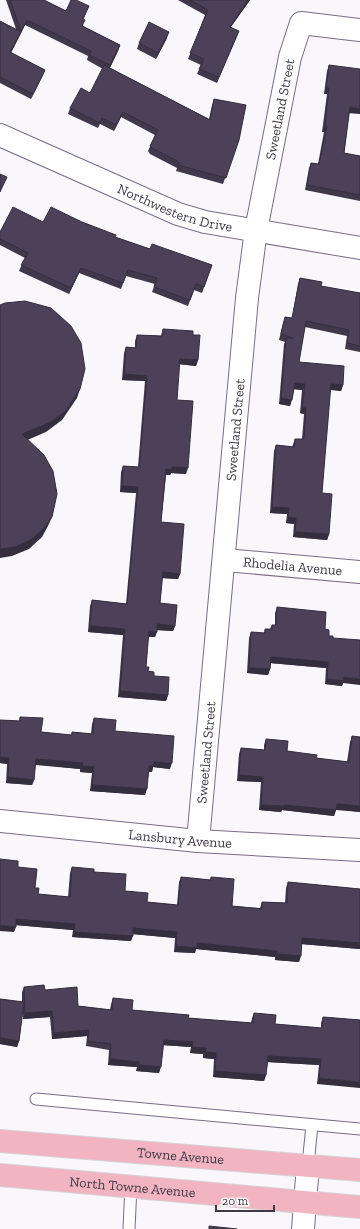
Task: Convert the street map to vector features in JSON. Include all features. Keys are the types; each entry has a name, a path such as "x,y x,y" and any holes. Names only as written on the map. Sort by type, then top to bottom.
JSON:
{"main road":[{"name":"Towne Avenue","path":"0,1141 360,1170"},
{"name":"North Towne Avenue","path":"0,1175 360,1207"}],"street":[{"name":"Sweetland Street","path":"198,841 225,560 247,298 256,230 290,57 301,23 360,30"},
{"name":"Northwestern Drive","path":"0,135 178,214 205,222 360,248"},
{"name":"Rhodelia Avenue","path":"225,560 360,572"},
{"name":"Lansbury Avenue","path":"0,821 198,841 360,850"},
{"path":"303,1229 308,1166"}],"lane":[{"path":"36,1099 360,1129"},
{"path":"308,1166 312,1124"},
{"path":"129,1229 131,1186"}],"building":[{"path":"10,0 44,0 66,11 71,0 76,0 89,6 83,19 85,20 82,26 120,45 110,65 89,55 91,51 27,20 21,31"},
{"path":"190,0 248,0 230,27 239,31 219,77 199,69 204,59 190,53 208,10"},
{"path":"0,21 21,32 10,52 45,70 33,94 0,77"},
{"path":"149,22 169,32 158,53 139,43"},
{"path":"104,65 210,120 214,99 246,105 239,140 226,178 178,165 179,162 150,146 158,130 123,112 116,125 102,118 100,123 70,108 81,88 90,93"},
{"path":"329,65 360,69 360,109 350,107 344,153 360,156 360,195 307,185 311,163 319,164 327,126 325,126 329,88 326,88"},
{"path":"0,174 7,177 0,192"},
{"path":"13,207 43,222 51,207 82,222 116,235 115,237 150,249 152,244 212,265 204,287 196,284 190,300 154,287 157,278 128,270 123,283 81,268 71,288 21,265 28,253 0,239 0,232"},
{"path":"300,278 322,282 321,286 360,293 360,346 347,343 349,330 306,321 299,362 344,366 343,385 331,384 322,493 332,494 329,534 295,532 296,518 288,517 289,508 272,507 276,445 294,447 295,439 304,439 306,408 302,408 305,384 295,383 292,400 281,398 286,338 293,338 281,334 285,317 292,318"},
{"path":"25,301 51,308 71,326 81,343 85,369 80,389 66,411 49,423 22,434 44,455 53,471 57,494 52,517 45,527 32,539 16,547 0,549 0,305"},
{"path":"163,329 193,331 193,335 200,335 198,360 180,359 177,400 193,401 188,468 172,467 172,470 166,469 161,522 184,524 180,574 163,572 160,603 177,605 175,626 157,624 157,632 149,631 146,667 149,667 148,671 154,672 154,676 169,677 168,695 120,691 125,629 90,626 92,600 127,604 138,487 122,486 123,466 139,467 147,376 124,374 126,347 136,348 137,335 162,336"},
{"path":"277,607 326,612 325,629 329,630 329,636 333,636 333,638 360,640 360,679 344,677 344,681 327,679 328,662 271,657 270,669 249,668 251,632 265,633 265,629 272,629 272,625 276,625"},
{"path":"20,717 43,718 41,732 72,735 72,732 93,734 94,718 116,720 115,731 174,736 172,763 154,762 154,766 149,766 147,789 92,785 94,767 82,766 83,763 36,759 34,780 8,777 9,758 0,757 0,720 20,721"},
{"path":"352,736 360,737 360,806 337,804 336,810 284,805 261,805 263,777 239,775 241,748 265,750 266,739 288,741 287,751 317,755 316,758 349,762"},
{"path":"0,859 18,861 18,867 37,869 35,888 39,888 38,894 70,897 72,867 94,869 94,872 126,874 125,891 148,893 147,902 178,905 181,877 211,880 211,877 234,879 232,906 262,909 262,902 287,903 288,882 360,889 360,943 302,938 301,956 277,954 277,951 197,943 197,948 176,946 177,932 133,928 133,936 74,932 75,924 16,919 16,927 0,925"},
{"path":"44,985 45,990 77,987 78,1006 112,1010 113,998 133,1000 132,1010 189,1015 188,1018 253,1023 254,1013 276,1015 275,1024 322,1028 323,1017 360,1020 360,1082 319,1078 321,1059 268,1056 266,1075 215,1071 216,1053 205,1052 206,1048 192,1047 193,1042 164,1040 161,1067 139,1065 139,1062 110,1059 111,1044 88,1041 89,1030 54,1033 52,1011 25,1013 24,987"},
{"path":"0,999 24,1002 19,1041 0,1038"},
{"path":"209,1226 237,1229 209,1229"}]}
